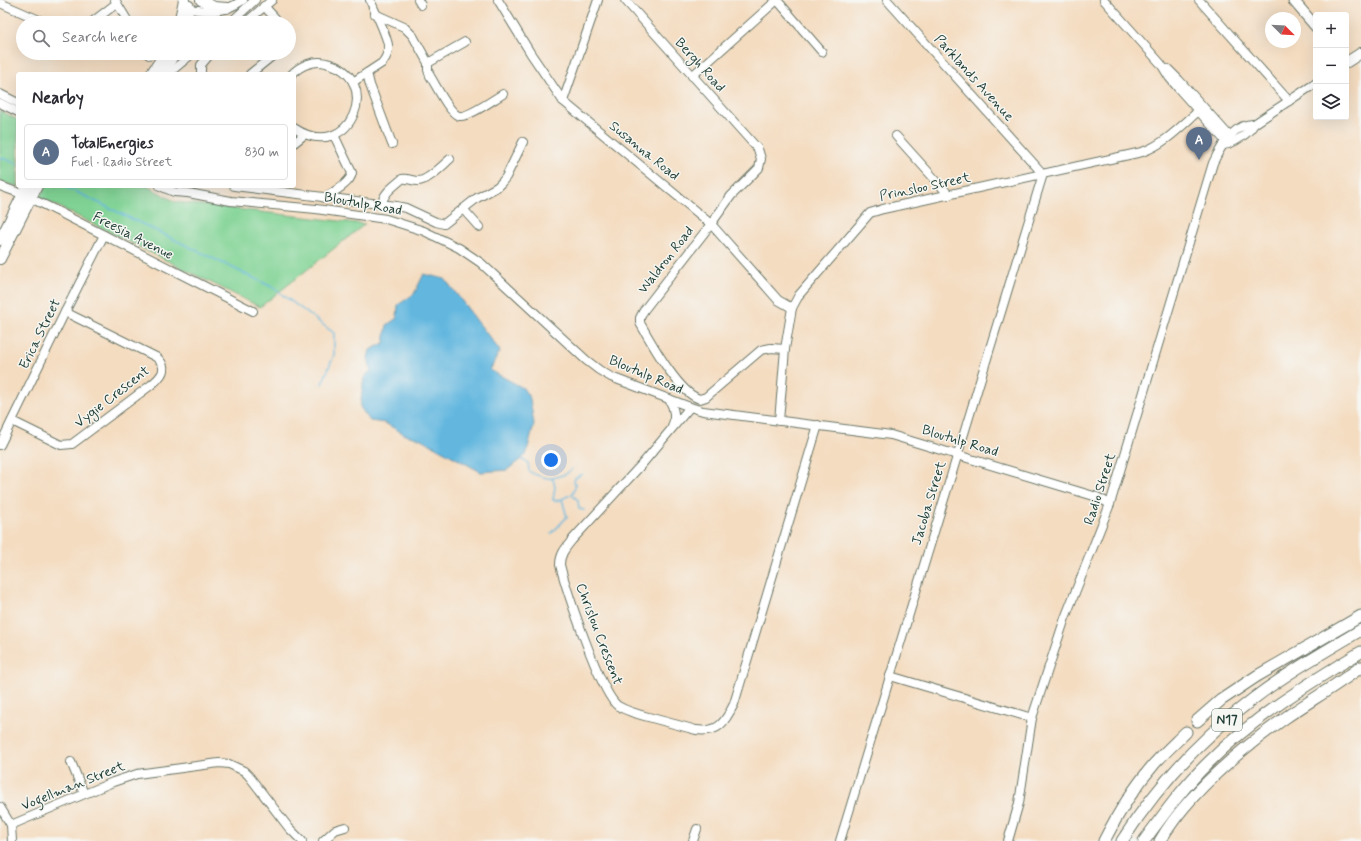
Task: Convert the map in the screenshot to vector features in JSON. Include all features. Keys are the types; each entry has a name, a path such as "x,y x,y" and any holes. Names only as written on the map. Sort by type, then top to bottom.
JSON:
{"highway":[{"path":"1197,721 1221,700 1257,676 1361,616"},
{"name":"N17","path":"1122,841 1135,820 1167,780 1191,753 1225,721 1282,678 1361,630"},
{"name":"N17","path":"1144,841 1170,805 1196,775 1218,753 1280,703 1361,652"},
{"path":"1160,841 1189,801 1228,763 1284,719 1361,667"},
{"path":"1104,841 1126,802 1143,778 1156,762 1186,732"}],"main road":[{"path":"182,16 184,0"},
{"path":"201,0 214,6 227,8"},
{"path":"1293,0 1313,23"},
{"path":"184,16 189,5"},
{"path":"1349,60 1361,52"},
{"path":"152,72 160,60"},
{"path":"163,72 171,60"},
{"path":"0,240 26,193"},
{"path":"0,259 26,193"}],"street":[{"path":"189,5 213,12 227,8 243,0"},
{"path":"237,16 254,0"},
{"path":"253,16 272,0"},
{"path":"353,82 382,63 387,52 388,46 385,35 370,0"},
{"name":"Susanna Road","path":"498,0 535,60 563,101 711,224 780,302 792,308"},
{"path":"563,101 598,0"},
{"name":"Bergh Road","path":"625,0 756,147"},
{"path":"692,76 777,0 822,52"},
{"name":"Parklands Avenue","path":"887,0 1043,174"},
{"path":"1104,0 1161,64 1169,77 1201,109 1228,142 1251,129 1254,124 1314,84"},
{"path":"1199,0 1288,101"},
{"path":"99,16 116,2 125,16"},
{"path":"0,3 30,16"},
{"path":"264,6 273,16"},
{"path":"375,14 404,27 413,36 428,63 430,76 450,109 455,114 460,116 469,114 503,94"},
{"path":"428,63 464,42"},
{"path":"170,72 185,60"},
{"path":"201,72 201,65 205,60"},
{"path":"252,72 267,60"},
{"path":"294,72 308,64 321,62 334,65 345,72 353,82 357,94 356,107 352,119 344,128 334,135 319,138 304,135 296,129"},
{"path":"367,73 392,144"},
{"path":"0,94 16,102"},
{"path":"0,103 16,111"},
{"name":"Prinsloo Street","path":"779,421 785,349 792,308 799,295 870,213 1151,149 1163,141 1201,109"},
{"path":"296,141 304,135"},
{"path":"324,198 348,181 352,175 334,135"},
{"path":"896,136 949,195"},
{"path":"257,188 406,208 441,224 446,223 477,198 497,187 506,177 523,142"},
{"name":"Radio Street","path":"1008,841 1019,803 1032,718 1065,618 1110,504 1209,175 1215,160 1228,142"},
{"name":"Waldron Road","path":"756,147 761,156 759,168 735,191 644,310 640,318 640,323 666,365 689,394 697,398 704,398 761,350 771,348 785,349"},
{"path":"382,204 386,193 402,179 405,178 415,181 423,181 450,159"},
{"name":"Jacoba Street","path":"840,841 1043,174"},
{"name":"Freesia Avenue","path":"0,186 26,193 104,235 253,311"},
{"name":"Bloutulp Road","path":"165,188 174,192 231,201 316,208 386,219 424,230 459,248 481,263 586,360 599,370 628,384 710,413 891,435 1097,497 1110,504"},
{"name":"Bloutulp Road","path":"179,188 188,193"},
{"path":"463,209 479,227"},
{"name":"Erica Street","path":"0,445 64,312 104,235"},
{"name":"Vygie Crescent","path":"12,421 61,444 72,444 151,385 162,373 163,370 161,362 156,357 64,312"},
{"path":"669,399 674,415 672,428"},
{"name":"Chrislou Crescent","path":"690,407 643,463 568,546 560,558 560,565 572,606 592,658 609,695 616,705 638,714 696,730 714,730 721,726 729,715 734,704 818,425"},
{"path":"890,676 1032,718"},
{"path":"71,762 84,794"},
{"name":"Vogellman Street","path":"11,825 84,794 137,774 210,764 229,764 244,771 249,776 292,838 302,841"},
{"path":"0,806 11,825 12,841"},
{"path":"323,841 335,830 345,827"},
{"path":"693,841 697,829"}],"green space":[{"path":"0,111 16,119 16,186 0,182"},
{"path":"45,188 151,188 176,202 365,224 260,307 39,197"}],"water":[{"path":"424,274 445,279 500,351 490,370 523,388 530,399 534,424 526,455 507,470 481,472 421,439 406,435 385,423 370,421 360,407 364,378 371,370 368,358 370,350 384,343 387,325 397,318 398,305 414,294"}],"waterway":[{"path":"0,157 16,163"},
{"path":"68,188 272,287 334,333 334,355 322,384"},
{"path":"521,459 528,463 529,471 532,473 553,479 555,487 553,500 561,500 572,495 578,500 579,509 584,510"},
{"path":"552,478 566,474 572,469"},
{"path":"572,495 576,485 574,482 575,478 582,474"},
{"path":"551,534 567,517 562,499"}],"place":[{"name":"TotalEnergies","path":"1199,160"}]}
